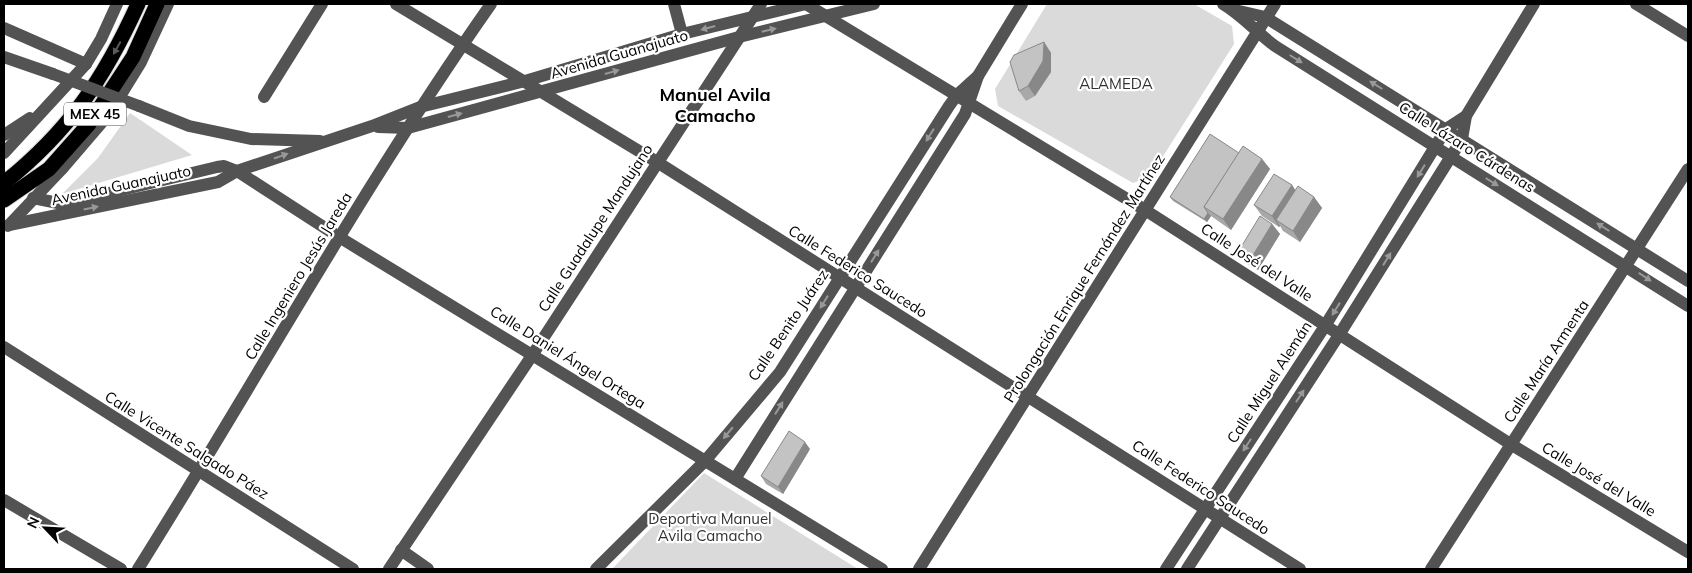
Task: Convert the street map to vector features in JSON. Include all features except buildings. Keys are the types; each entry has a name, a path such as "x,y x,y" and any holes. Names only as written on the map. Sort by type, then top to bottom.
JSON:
{"highway":[{"name":"MEX 45","path":"4,183 36,157 75,115 118,48 138,4"},
{"name":"MEX 45","path":"4,200 49,169 89,124 133,56 157,4"}],"street":[{"path":"4,153 86,64 118,4"},
{"path":"6,227 61,170 109,114 140,62 168,4"},
{"path":"264,97 322,4"},
{"name":"Calle Federico Saucedo","path":"396,4 657,162 1300,569"},
{"name":"Calle Ingeniero Jesús Jareda","path":"138,569 199,472 339,237 420,107 491,4"},
{"path":"674,4 682,34"},
{"name":"Calle Guadalupe Mandujano","path":"389,569 533,354 761,4"},
{"name":"Avenida Guanajuato","path":"6,227 218,182 237,171 372,126 420,107 525,81 682,34 806,4"},
{"name":"Calle José del Valle","path":"806,4 1145,210 1512,445 1688,552"},
{"name":"Avenida Guanajuato","path":"372,126 408,128 739,37 874,4"},
{"name":"Calle Benito Juárez","path":"735,479 965,114 978,76 1022,4"},
{"name":"Prolongación Enrique Fernández Martínez","path":"919,569 1029,397 1274,4"},
{"name":"Calle Miguel Alemán","path":"1187,569 1340,335 1451,157 1462,139 1466,116 1534,4"},
{"path":"1636,4 1688,36"},
{"name":"Calle Lázaro Cárdenas","path":"1229,7 1265,17 1688,281"},
{"name":"Calle Lázaro Cárdenas","path":"1229,7 1256,32 1451,157 1627,265 1688,306"},
{"path":"4,28 86,64"},
{"path":"4,57 189,126 251,139 325,142"},
{"name":"Calle Benito Juárez","path":"596,569 705,461 780,372 957,95 978,76"},
{"path":"4,136 51,104"},
{"name":"Calle Miguel Alemán","path":"1166,569 1326,326 1446,129 1466,116"},
{"name":"Avenida Guanajuato","path":"33,198 63,204 217,167 224,166 237,171"},
{"name":"Calle María Armenta","path":"1431,569 1688,169"},
{"name":"Calle Daniel Ángel Ortega","path":"237,171 339,237 882,569"},
{"name":"Calle Vicente Salgado Páez","path":"4,347 353,569"},
{"path":"4,500 121,569"},
{"path":"401,550 428,569"}],"green space":[{"name":"ALAMEDA","path":"1047,4 1194,4 1232,26 1234,44 1150,177 1133,183 998,106 995,89"},
{"path":"130,113 192,155 62,194 98,158"},
{"name":"Deportiva Manuel Avila Camacho","path":"704,473 858,569 612,569"}],"district":[{"name":"Manuel Avila Camacho","path":"715,104"}]}
